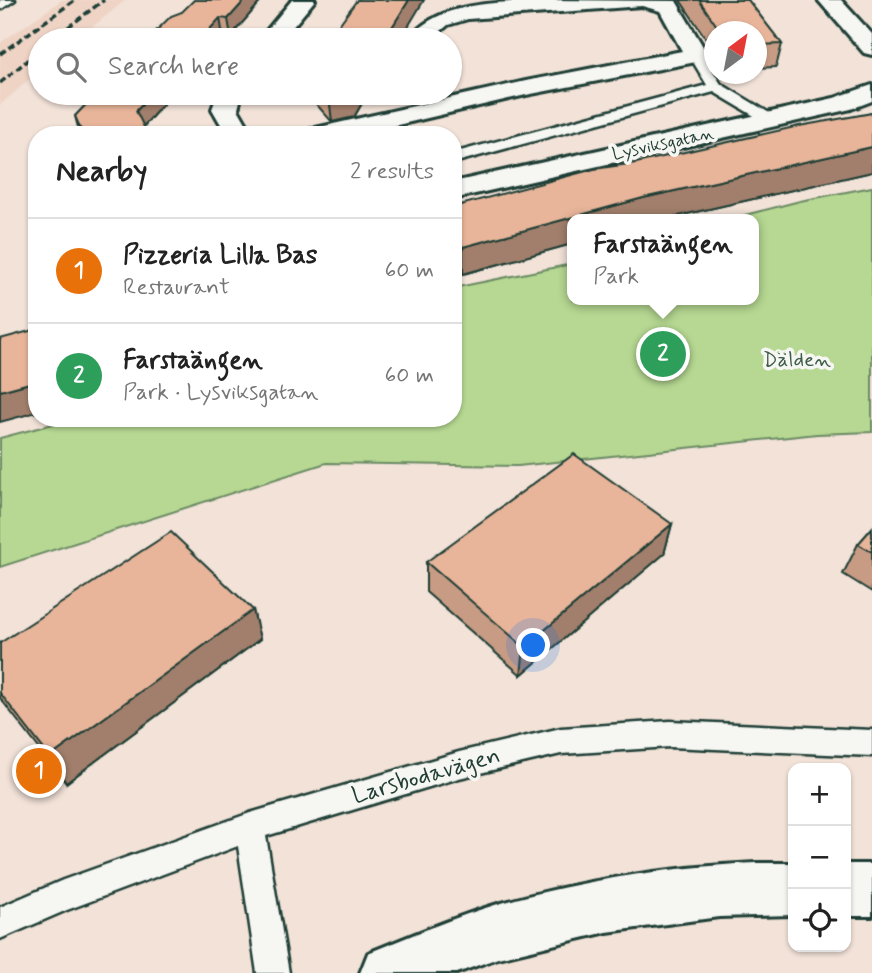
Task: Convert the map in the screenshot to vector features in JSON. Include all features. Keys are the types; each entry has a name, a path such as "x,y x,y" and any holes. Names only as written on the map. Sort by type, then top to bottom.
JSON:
{"street":[{"path":"280,28 304,0"},
{"path":"428,28 440,18 468,12 642,0 668,6 696,55 462,102"},
{"path":"829,0 872,48"},
{"name":"Lysviksgatan","path":"462,189 842,104 872,92"},
{"path":"226,105 225,109 235,126"},
{"path":"377,121 384,105"},
{"path":"357,126 449,105"},
{"path":"388,973 497,932 629,901 753,888 788,889"},
{"path":"851,890 872,890"}],"lane":[{"path":"0,6 9,0"},
{"path":"696,55 716,87 771,120"},
{"path":"462,156 716,87"},
{"name":"Larsbodavägen","path":"0,923 250,827 459,765 561,741 670,734 872,743"},
{"path":"250,827 273,973"}],"shaded area":[{"path":"62,0 126,0 91,28 28,28 28,80 0,105 0,43"}],"green space":[{"name":"Dälden","path":"872,187 872,432 817,434 518,466 326,463 0,567 0,438 42,427 462,427 462,286 567,265 567,305 759,305 759,214 749,214"}],"building":[{"path":"194,0 245,0 228,19 220,18 211,28 159,28 171,16 182,12"},
{"path":"357,0 409,0 392,28 337,28"},
{"path":"699,0 748,0 764,21 713,21"},
{"path":"767,25 782,44 767,45"},
{"path":"86,105 142,105 136,111 144,126 79,126 75,116"},
{"path":"872,113 872,147 643,198 584,214 567,214 567,219 462,246 462,205 594,169 636,163 799,126"},
{"path":"28,331 28,383 0,391 0,339"},
{"path":"574,454 672,524 524,647 426,562"},
{"path":"872,528 872,552 858,544"},
{"path":"171,532 253,610 50,757 0,693 0,643"}],"railway":[{"path":"36,28 75,0"},
{"path":"67,28 104,0"},
{"path":"0,54 28,34"},
{"path":"0,83 28,60"}],"place":[{"name":"Farstaängen","path":"663,354"},
{"name":"Pizzeria Lilla Bas","path":"39,771"}]}
